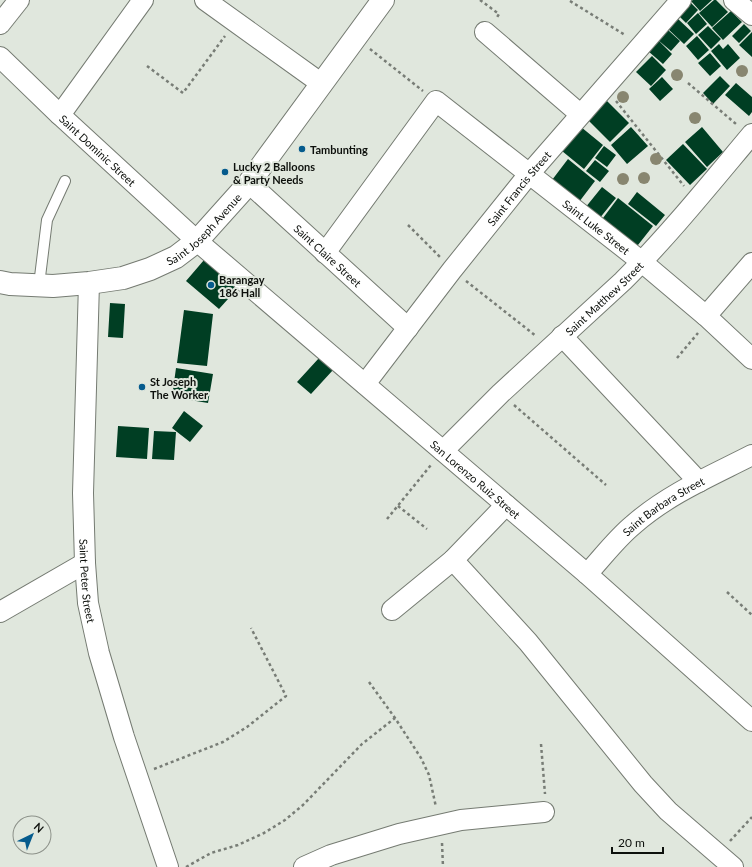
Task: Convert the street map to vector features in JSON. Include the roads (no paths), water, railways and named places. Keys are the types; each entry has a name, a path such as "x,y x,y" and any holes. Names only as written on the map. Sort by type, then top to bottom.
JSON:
{"main road":[{"name":"Saint Joseph Avenue","path":"0,282 40,286 89,283 123,278 150,269 176,257 197,241 249,183 383,0"}],"street":[{"path":"0,24 19,0"},
{"path":"60,115 143,0"},
{"path":"205,0 322,84"},
{"name":"Saint Francis Street","path":"365,384 452,270 529,174 681,0"},
{"path":"734,0 752,15"},
{"path":"485,32 580,114"},
{"name":"Saint Dominic Street","path":"0,58 197,241"},
{"name":"Saint Luke Street","path":"325,253 436,101 642,262 706,316 752,359"},
{"name":"Saint Matthew Street","path":"443,451 501,393 642,262 696,201 751,135"},
{"name":"Saint Claire Street","path":"249,183 408,328"},
{"name":"San Lorenzo Ruiz Street","path":"197,241 748,710"},
{"path":"706,316 752,263"},
{"name":"Saint Peter Street","path":"89,283 83,493 88,603 99,653 124,737 168,867"},
{"path":"556,342 699,482"},
{"name":"Saint Barbara Street","path":"587,574 632,526 671,496 752,455"},
{"path":"392,610 453,560 506,505"},
{"path":"453,560 528,642 643,784 668,811 733,867"},
{"path":"0,612 85,563"},
{"path":"304,867 331,855 399,834 461,820 544,812"}],"lane":[{"path":"40,286 47,220 65,181"}],"place":[{"name":"Tambunting","path":"302,149"},
{"name":"Lucky 2 Balloons & Party Needs","path":"225,172"},
{"name":"Barangay 186 Hall","path":"211,285"},
{"name":"St Joseph The Worker","path":"142,387"}]}
